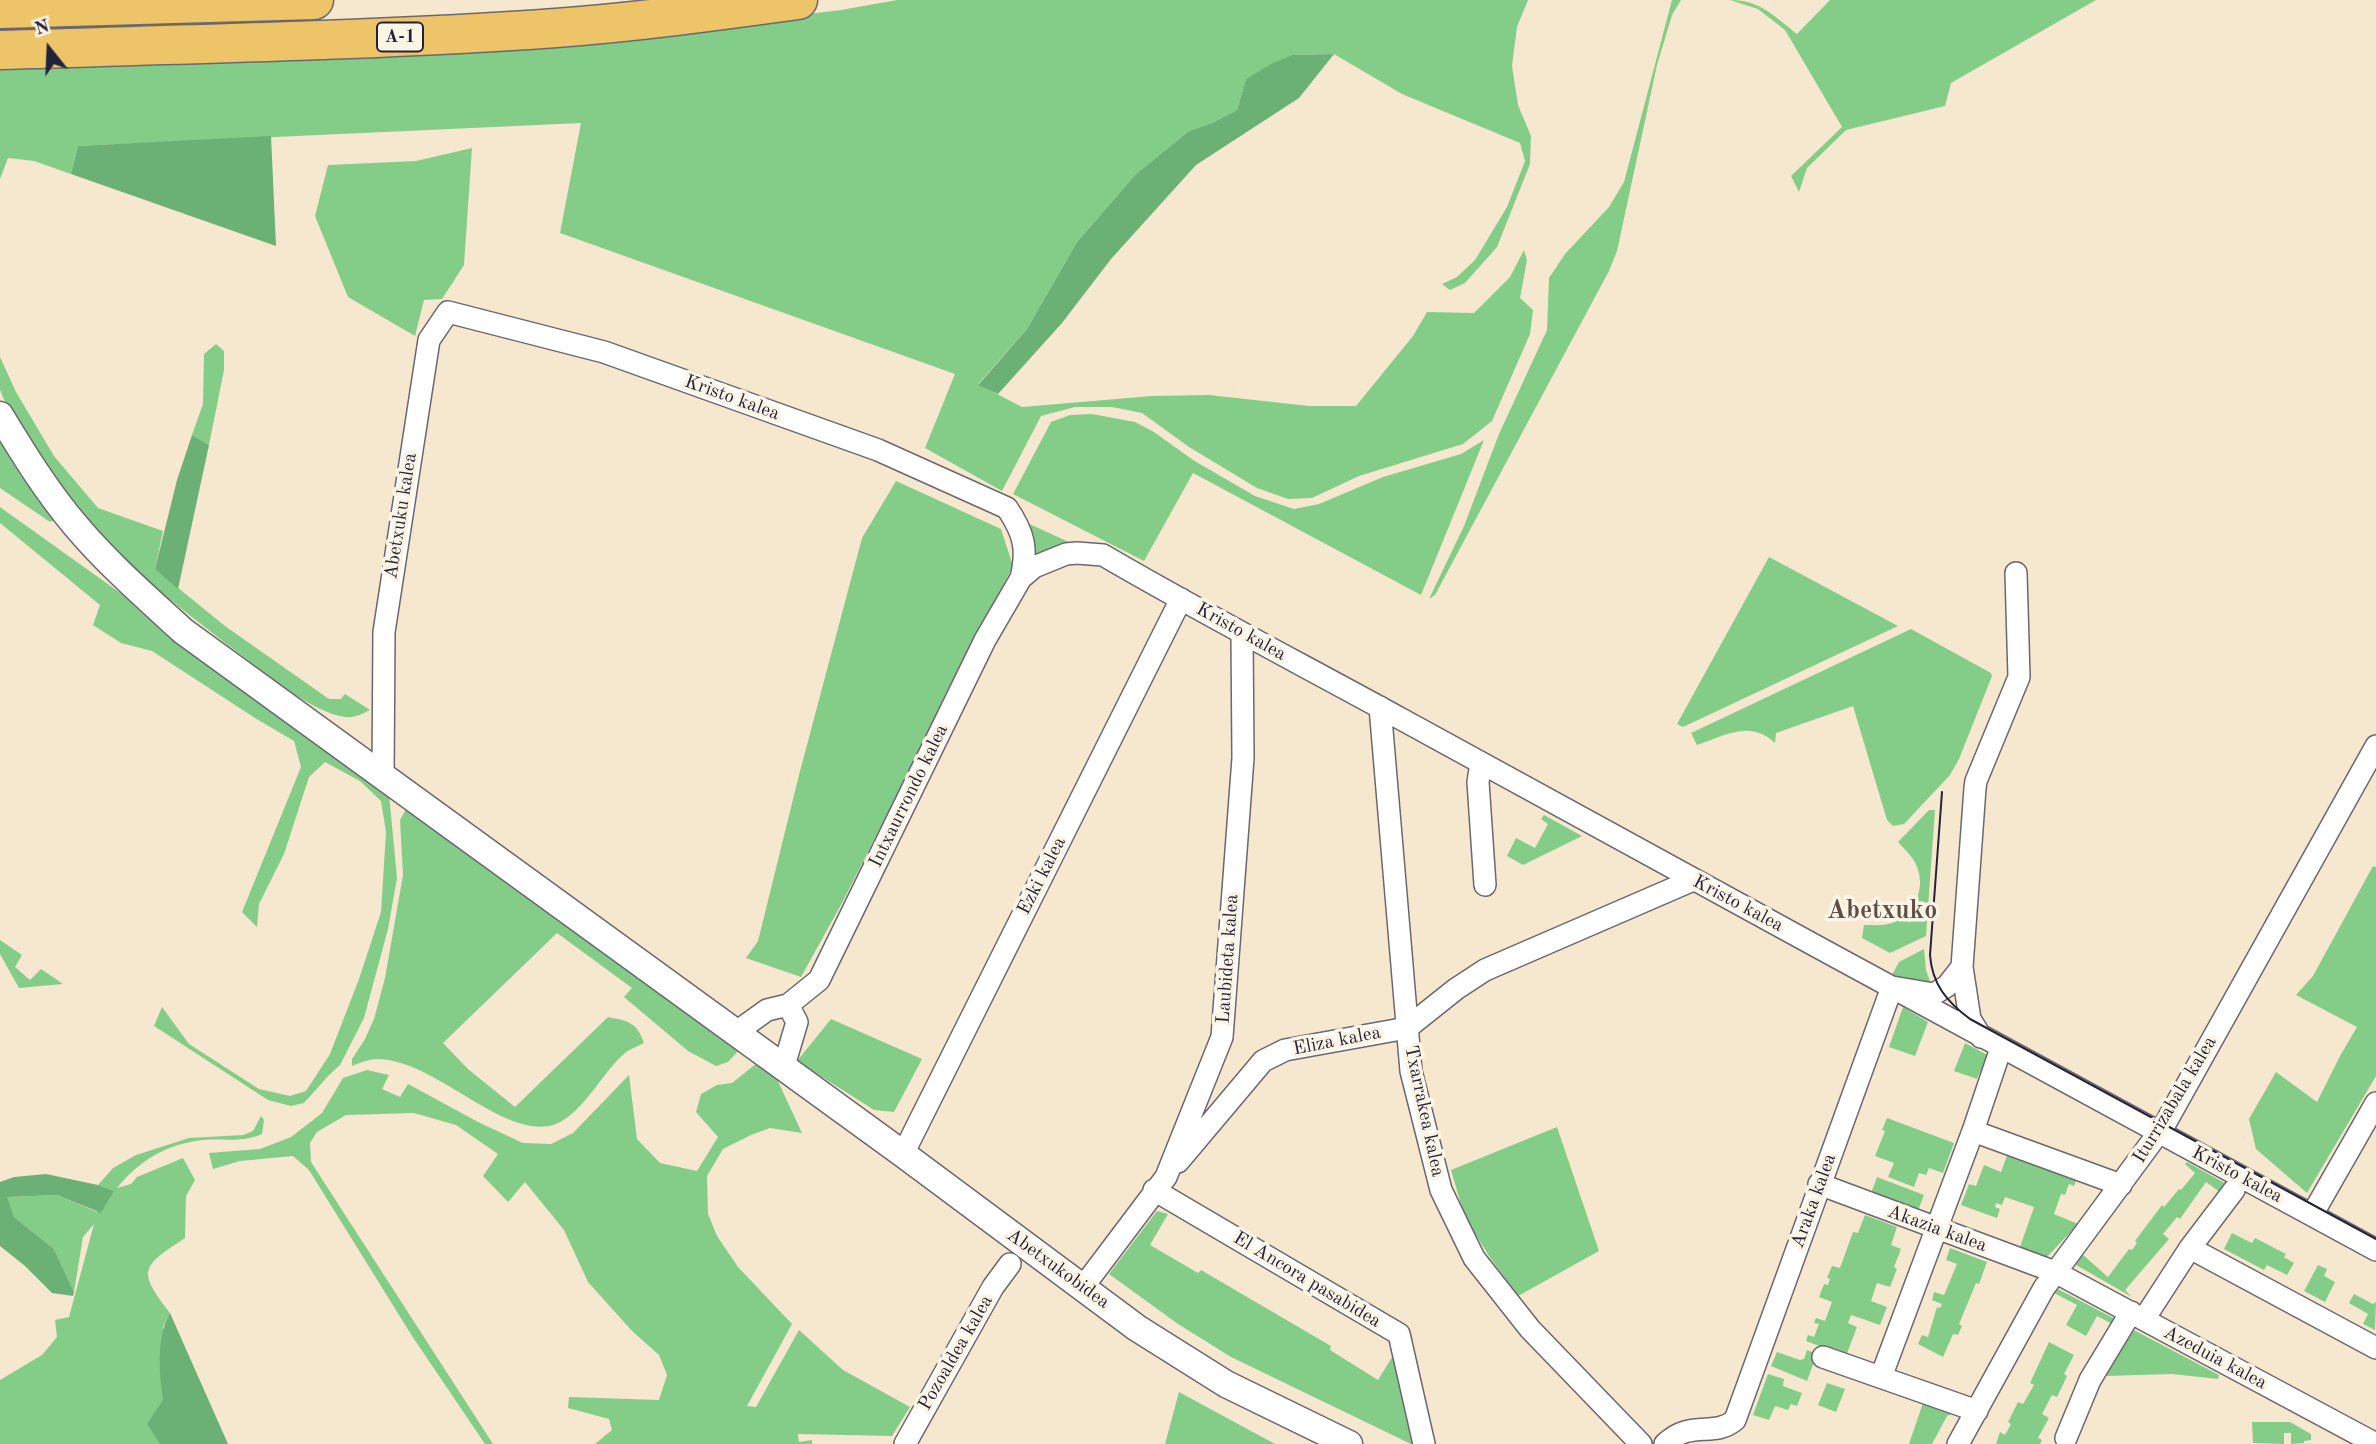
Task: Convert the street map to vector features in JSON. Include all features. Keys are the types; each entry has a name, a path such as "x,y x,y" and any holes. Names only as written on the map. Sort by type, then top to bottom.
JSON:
{"highway":[{"path":"0,9 314,0"},
{"name":"A-1","path":"0,50 413,37 698,14 798,0"}],"street":[{"name":"Kristo kalea","path":"448,312 604,352 878,450 1007,508"},
{"name":"Abetxuku kalea","path":"383,777 384,632 429,340 448,312"},
{"name":"Abetxukobidea","path":"0,415 27,460 75,525 119,572 183,631 1178,1356 1226,1384 1349,1444"},
{"name":"Intxaurrondo kalea","path":"735,1033 767,1010 788,1005 819,980 985,640 1021,578 1025,562 1025,543 1007,508"},
{"name":"Intxaurrondo kalea","path":"1021,578 1034,568 1066,554 1103,555"},
{"name":"Kristo kalea","path":"1103,555 1242,634 2376,1250"},
{"path":"1981,1037 1970,1019 1962,967 1976,781 2019,677 2016,573"},
{"name":"Ezki kalea","path":"902,1154 1181,599"},
{"name":"Laubideta kalea","path":"1083,1287 1160,1183 1222,1037 1243,758 1242,634"},
{"name":"Txarrakea kalea","path":"1380,707 1411,1071 1441,1190 1474,1258 1530,1329 1641,1444"},
{"name":"Iturrizabala kalea","path":"1958,1444 2055,1272 2159,1132 2376,746"},
{"path":"1481,763 1478,782 1485,885"},
{"name":"Eliza kalea","path":"1160,1183 1263,1061 1285,1050 1407,1028 1485,970 1693,880"},
{"path":"1892,987 1934,994 1947,986 1962,967"},
{"name":"Araka kalea","path":"1665,1444 1673,1436 1688,1429 1717,1429 1728,1426 1735,1420 1892,987"},
{"path":"783,1069 797,1021 788,1005"},
{"path":"1881,1377 1937,1230 2001,1048"},
{"path":"2312,1215 2376,1103"},
{"path":"1973,1130 2121,1185"},
{"name":"El Ancora pasabidea","path":"1160,1183 1398,1334 1424,1444"},
{"name":"Akazia kalea","path":"1819,1184 2055,1272"},
{"path":"2066,1438 2090,1380 2234,1190"},
{"path":"2190,1248 2376,1348"},
{"name":"Pozoaldea kalea","path":"905,1444 993,1287 1010,1264"},
{"name":"Azeduia kalea","path":"2055,1272 2376,1444"},
{"path":"1823,1357 1977,1411"}],"green space":[{"path":"897,0 1528,0 1517,27 1512,66 1518,105 1531,136 1530,164 1497,247 1465,283 1450,290 1442,284 1457,277 1475,260 1507,207 1525,161 1520,143 1402,94 1334,54 1292,55 1246,79 1237,110 1189,131 1136,174 1077,242 1027,329 978,384 1022,407 1152,396 1209,395 1309,406 1356,406 1413,336 1427,312 1474,313 1510,277 1524,250 1527,260 1520,298 1533,310 1530,334 1492,421 1463,444 1359,476 1312,498 1288,499 1257,488 1189,447 1142,413 1112,407 1075,407 1041,416 1002,491 925,448 955,374 560,233 581,123 78,146 71,174 34,161 8,158 0,179 0,67 631,36 841,10"},
{"path":"1672,0 1681,0 1672,15 1657,65 1617,251 1609,271 1435,595 1429,599 1464,526 1499,434 1547,330 1549,278 1565,254 1609,207 1624,182"},
{"path":"1730,0 1758,6 1797,34 1830,0 2096,0 1951,83 1945,106 1846,130 1807,168 1799,192 1791,176 1842,127 1785,30 1758,9"},
{"path":"1334,54 1299,98 1196,165 1111,259 1062,323 998,394 978,385 1027,329 1077,242 1136,174 1189,131 1237,110 1246,79 1292,55"},
{"path":"271,136 276,246 71,174 78,146"},
{"path":"472,148 464,265 442,299 424,300 415,336 348,297 315,216 328,165 416,161"},
{"path":"216,344 224,351 224,370 209,445 192,435 203,404 204,354"},
{"path":"0,357 16,392 54,456 98,508 163,531 155,569 225,626 329,699 341,699 345,694 370,710 345,717 320,709 294,694 178,606 111,547 63,494 20,429 0,389"},
{"path":"1092,414 1135,422 1255,496 1294,509 1319,504 1383,477 1461,454 1484,440 1421,595 1193,473 1144,561 1013,494 1051,422 1070,415"},
{"path":"192,435 209,445 178,589 155,569 177,480"},
{"path":"0,441 21,476 55,520 50,522 0,488"},
{"path":"896,481 1001,529 1013,566 842,903 801,977 746,958 758,941 862,538"},
{"path":"0,507 119,592 194,652 389,794 397,878 388,929 364,1018 340,1065 304,1103 291,1106 268,1100 154,1026 162,1007 189,1044 259,1089 290,1096 306,1091 330,1054 381,912 386,832 381,801 360,781 325,762 309,777 284,854 259,904 257,927 242,912 301,767 294,741 152,651 121,643 93,625 100,605 0,523"},
{"path":"1023,521 1073,544 1031,558"},
{"path":"1769,557 1898,626 1683,727 1677,724"},
{"path":"1911,629 1992,676 1950,775 1904,824 1893,826 1887,820 1853,706 1776,733 1775,743 1766,736 1746,731 1727,734 1697,745 1691,733"},
{"path":"406,809 739,1050 728,1062 716,1066 688,1051 624,997 632,988 557,933 443,1043 468,1069 515,1107 608,1017 631,1024 644,1043 616,1061 571,1115 549,1126 530,1126 487,1109 443,1083 398,1062 374,1059 352,1066 352,1059 374,1019 385,978 403,875 400,820"},
{"path":"1929,810 1935,810 1926,936 1890,953 1862,938 1864,925 1892,923 1901,919 1914,905 1920,877 1911,857 1898,842"},
{"path":"1544,815 1582,836 1523,865 1507,856 1516,838 1535,848 1548,824 1541,819"},
{"path":"2373,866 2376,867 2376,1076 2307,1193 2256,1149 2249,1119 2276,1072 2317,1102 2357,1027 2296,995 2313,976"},
{"path":"0,940 22,955 15,967 30,980 41,969 63,984 19,988 0,954"},
{"path":"1924,949 1926,970 1933,990 1912,986 1892,975 1899,962"},
{"path":"1903,1007 1928,1022 1915,1056 1889,1047"},
{"path":"831,1019 922,1059 894,1112 874,1110 797,1061"},
{"path":"1965,1043 1993,1058 1987,1075 1980,1072 1977,1079 1954,1071"},
{"path":"757,1063 776,1077 802,1133 770,1128 751,1135 723,1149 707,1176 708,1214 717,1236 738,1267 792,1324 747,1406 756,1407 799,1330 843,1370 910,1407 892,1436 798,1434 799,1442 812,1440 812,1444 595,1444 612,1430 609,1419 568,1408 569,1397 659,1400 667,1375 659,1355 632,1331 588,1282 564,1230 525,1182 508,1202 483,1176 498,1154 456,1125 414,1113 346,1115 317,1132 310,1143 311,1162 493,1444 485,1444 412,1336 309,1170 293,1156 240,1161 213,1169 209,1153 260,1149 291,1137 322,1113 343,1078 367,1070 389,1075 382,1089 400,1097 408,1084 523,1143 551,1144 573,1133 629,1075 637,1139 660,1163 697,1171 718,1137 696,1112 701,1094 717,1085 732,1083"},
{"path":"261,1116 264,1120 262,1134 238,1140 184,1143 162,1151 142,1163 117,1188 131,1184 137,1177 183,1158 195,1180 186,1196 185,1238 152,1263 149,1278 159,1299 170,1313 163,1327 208,1444 0,1444 0,1380 42,1355 57,1337 55,1320 69,1317 94,1224 83,1237 74,1292 54,1249 14,1217 6,1197 57,1195 97,1212 111,1190 98,1185 113,1168 136,1155 189,1138 243,1135 253,1131"},
{"path":"1887,1118 1954,1143 1943,1173 1929,1168 1926,1175 1919,1173 1914,1187 1888,1177 1894,1163 1875,1156"},
{"path":"1557,1127 1599,1251 1518,1296 1465,1218 1451,1170"},
{"path":"2009,1150 2078,1175 2074,1186 2069,1184 2065,1195 2061,1194 2054,1214 2078,1224 2046,1258 2019,1250 2034,1207 2005,1197 2002,1205 1996,1203 1995,1207 2000,1209 1997,1218 1961,1205 1969,1184 1976,1186 1984,1165 2001,1172"},
{"path":"2187,1162 2230,1186 2224,1195 2206,1182 2180,1219 2177,1217 2163,1234 2169,1239 2125,1290 2132,1297 2076,1265 2082,1254 2108,1277 2129,1249 2132,1250 2137,1243 2135,1241 2162,1205 2164,1207 2195,1173 2185,1164"},
{"path":"46,1174 114,1191 101,1213 57,1195 7,1197 14,1217 54,1249 74,1292 73,1296 52,1293 0,1246 0,1182 14,1177"},
{"path":"1877,1177 1924,1195 1917,1213 1870,1196"},
{"path":"1157,1211 1168,1214 1150,1245 1198,1273 1201,1270 1331,1346 1330,1350 1378,1380 1394,1354 1417,1444 1411,1444 1231,1357 1178,1324 1109,1274"},
{"path":"1865,1215 1897,1227 1891,1245 1901,1249 1890,1287 1877,1283 1871,1301 1887,1307 1880,1325 1851,1315 1848,1323 1857,1327 1846,1356 1806,1341 1808,1335 1814,1337 1819,1324 1814,1323 1816,1318 1825,1321 1832,1302 1819,1297 1824,1284 1828,1285 1830,1279 1827,1278 1832,1266 1840,1268 1853,1232 1858,1233"},
{"path":"2232,1233 2252,1243 2255,1238 2286,1254 2284,1257 2294,1263 2287,1275 2267,1265 2264,1270 2224,1249"},
{"path":"1950,1248 1987,1262 1959,1324 1962,1326 1958,1335 1953,1334 1943,1357 1918,1344 1922,1335 1928,1337 1937,1307 1940,1308 1942,1304 1932,1300 1934,1292 1944,1295 1957,1264 1946,1260"},
{"path":"2318,1265 2327,1269 2324,1276 2335,1282 2325,1302 2304,1291"},
{"path":"2054,1287 2119,1321 2116,1326 2097,1316 2086,1336 2066,1325 2077,1305 2052,1292"},
{"path":"2354,1294 2373,1304 2376,1302 2375,1330 2363,1324 2368,1314 2349,1303"},
{"path":"170,1313 228,1444 160,1444 147,1424 163,1400 161,1344 162,1333"},
{"path":"2130,1328 2219,1375 2218,1379 2172,1374 2105,1376"},
{"path":"2049,1342 2074,1355 2064,1374 2067,1376 2057,1397 2052,1395 2042,1414 2049,1418 2038,1438 2042,1440 2040,1444 1996,1444 2000,1432 2005,1435 2011,1424 2008,1422 2018,1402 2023,1404 2034,1385 2030,1383"},
{"path":"1807,1350 1817,1354 1807,1381 1771,1366 1777,1352 1800,1360 1804,1359"},
{"path":"1768,1374 1784,1379 1783,1386 1802,1393 1797,1406 1791,1404 1788,1410 1775,1406 1769,1420 1753,1415"},
{"path":"1827,1383 1845,1389 1836,1412 1818,1405"},
{"path":"1179,1392 1275,1444 1165,1444"},
{"path":"1925,1397 1956,1412 1947,1416 1932,1444 1909,1444"},
{"path":"2252,1422 2290,1422 2311,1434 2311,1440 2291,1444 2291,1433 2284,1433 2284,1444 2253,1443"}],"tram line":[{"path":"1942,792 1930,955 1937,984 1954,1006 1970,1019 2376,1239"}],"district":[{"name":"Abetxuko","path":"1882,911"}]}
